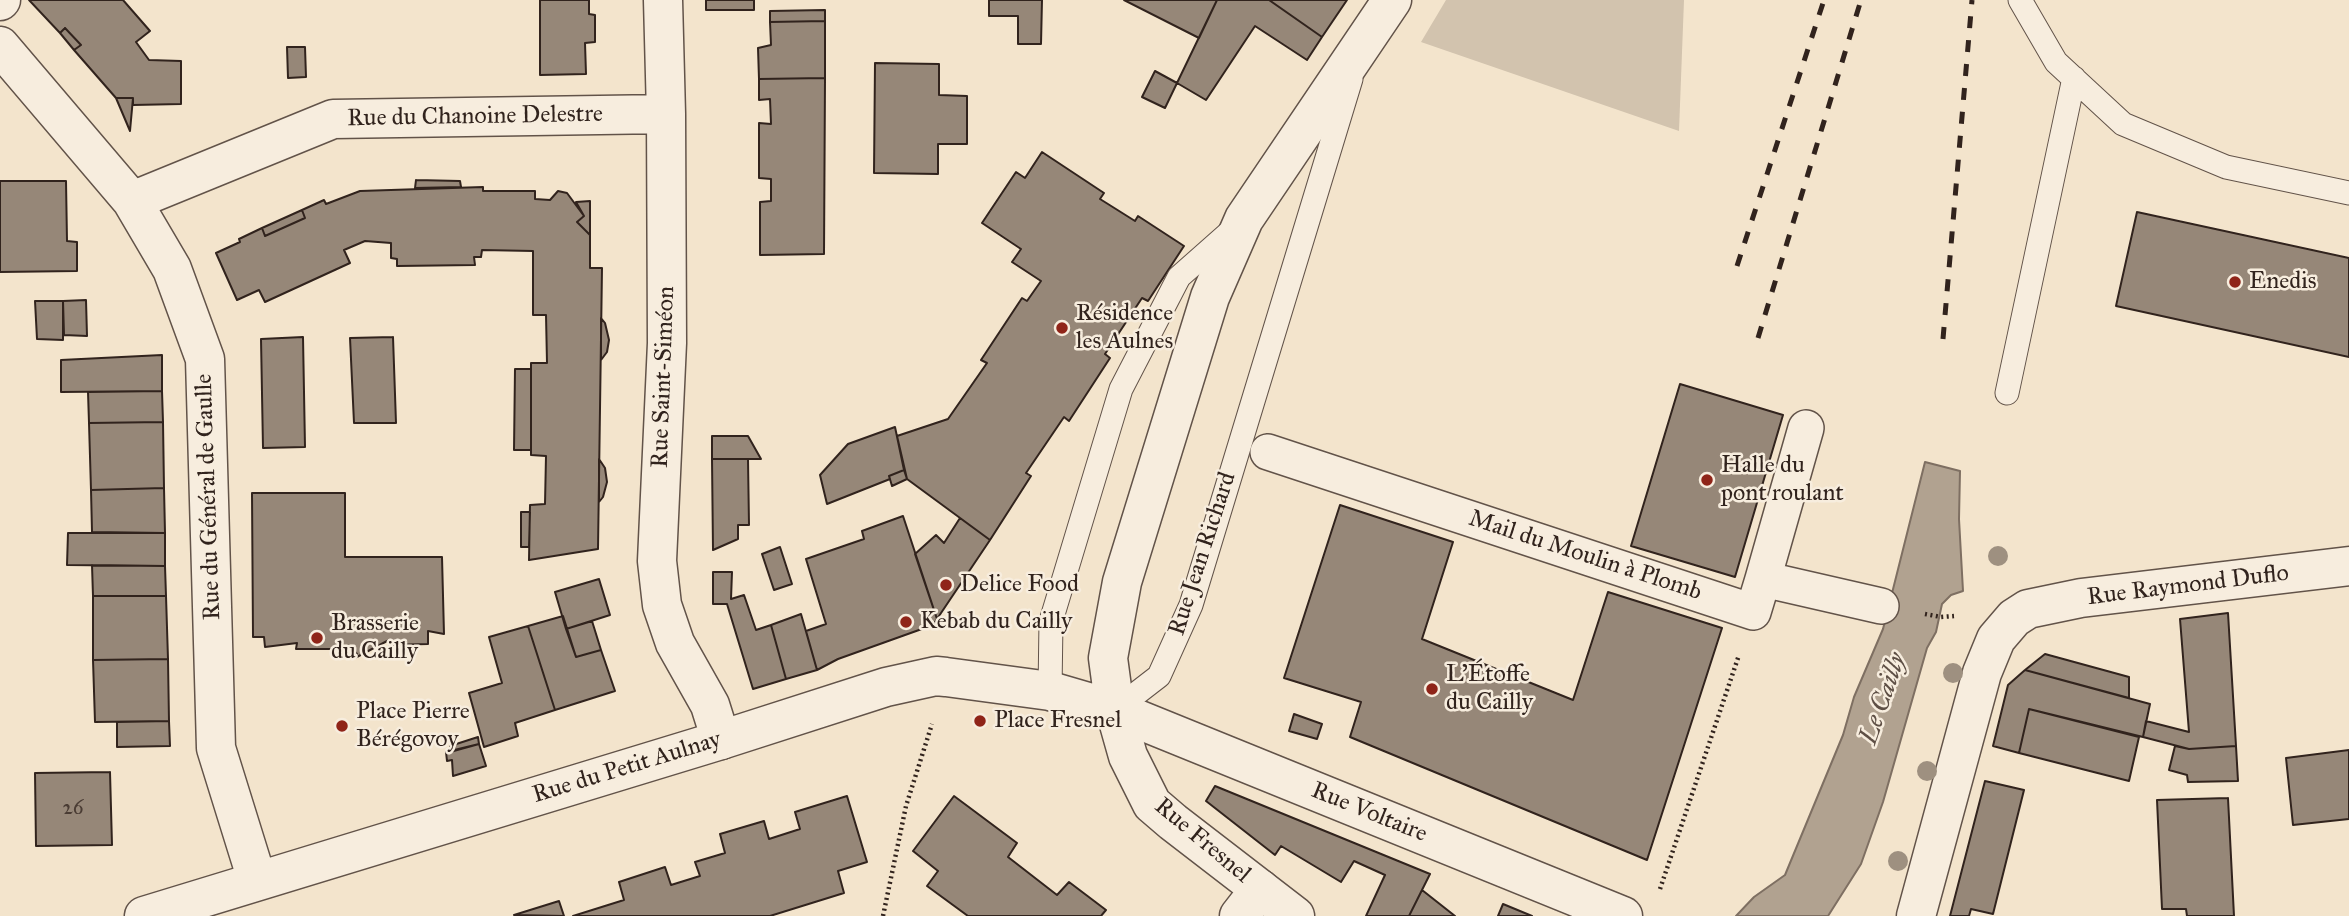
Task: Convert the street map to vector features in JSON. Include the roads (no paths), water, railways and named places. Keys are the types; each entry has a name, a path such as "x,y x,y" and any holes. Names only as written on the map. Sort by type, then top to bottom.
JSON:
{"street":[{"name":"Rue Saint-Siméon","path":"663,0 667,343 657,561 662,606 675,643 710,705 721,740"},
{"name":"Rue Jean Richard","path":"1115,710 1108,658 1122,582 1210,297 1244,219 1392,0"},
{"name":"Rue du Général de Gaulle","path":"0,46 132,201 172,269 205,359 216,748 257,880"},
{"name":"Rue du Chanoine Delestre","path":"132,201 333,119 666,114"},
{"path":"1806,428 1763,579 1881,606"},
{"name":"Mail du Moulin à Plomb","path":"1268,452 1753,612 1763,579"},
{"name":"Rue Raymond Duflo","path":"1916,916 1982,673 1996,639 2014,618 2028,608 2081,598 2349,566"},
{"name":"Rue du Petit Aulnay","path":"144,916 886,687 936,676 1050,691 1115,710"},
{"name":"Rue Fresnel","path":"1115,710 1128,756 1152,804 1249,902 1296,916"},
{"name":"Rue Voltaire","path":"1115,710 1623,916"}],"lane":[{"path":"2020,0 2056,62 2123,124 2226,167 2349,193"},
{"name":"Rue Jean Richard","path":"1115,710 1159,676 1191,605 1361,47"},
{"path":"2007,393 2074,78"},
{"name":"Rue Jean Richard","path":"1050,691 1051,621 1122,389 1180,277 1244,219"}],"water":[{"name":"Le Cailly","path":"1925,462 1960,471 1959,519 1963,591 1951,595 1942,604 1936,632 1927,648 1883,802 1861,864 1828,916 1736,916 1754,897 1785,875 1883,629"}],"railway":[{"path":"1737,266 1824,0"},
{"path":"1758,338 1861,0"},
{"path":"1943,339 1972,0"}],"place":[{"name":"Enedis","path":"2235,282"},
{"name":"Résidence les Aulnes","path":"1062,328"},
{"name":"Halle du pont roulant","path":"1707,480"},
{"name":"Delice Food","path":"946,585"},
{"name":"Kebab du Cailly","path":"906,622"},
{"name":"Brasserie du Cailly","path":"317,638"},
{"name":"L'Étoffe du Cailly","path":"1432,689"},
{"name":"Place Fresnel","path":"980,721"},
{"name":"Place Pierre Bérégovoy","path":"342,726"}]}
